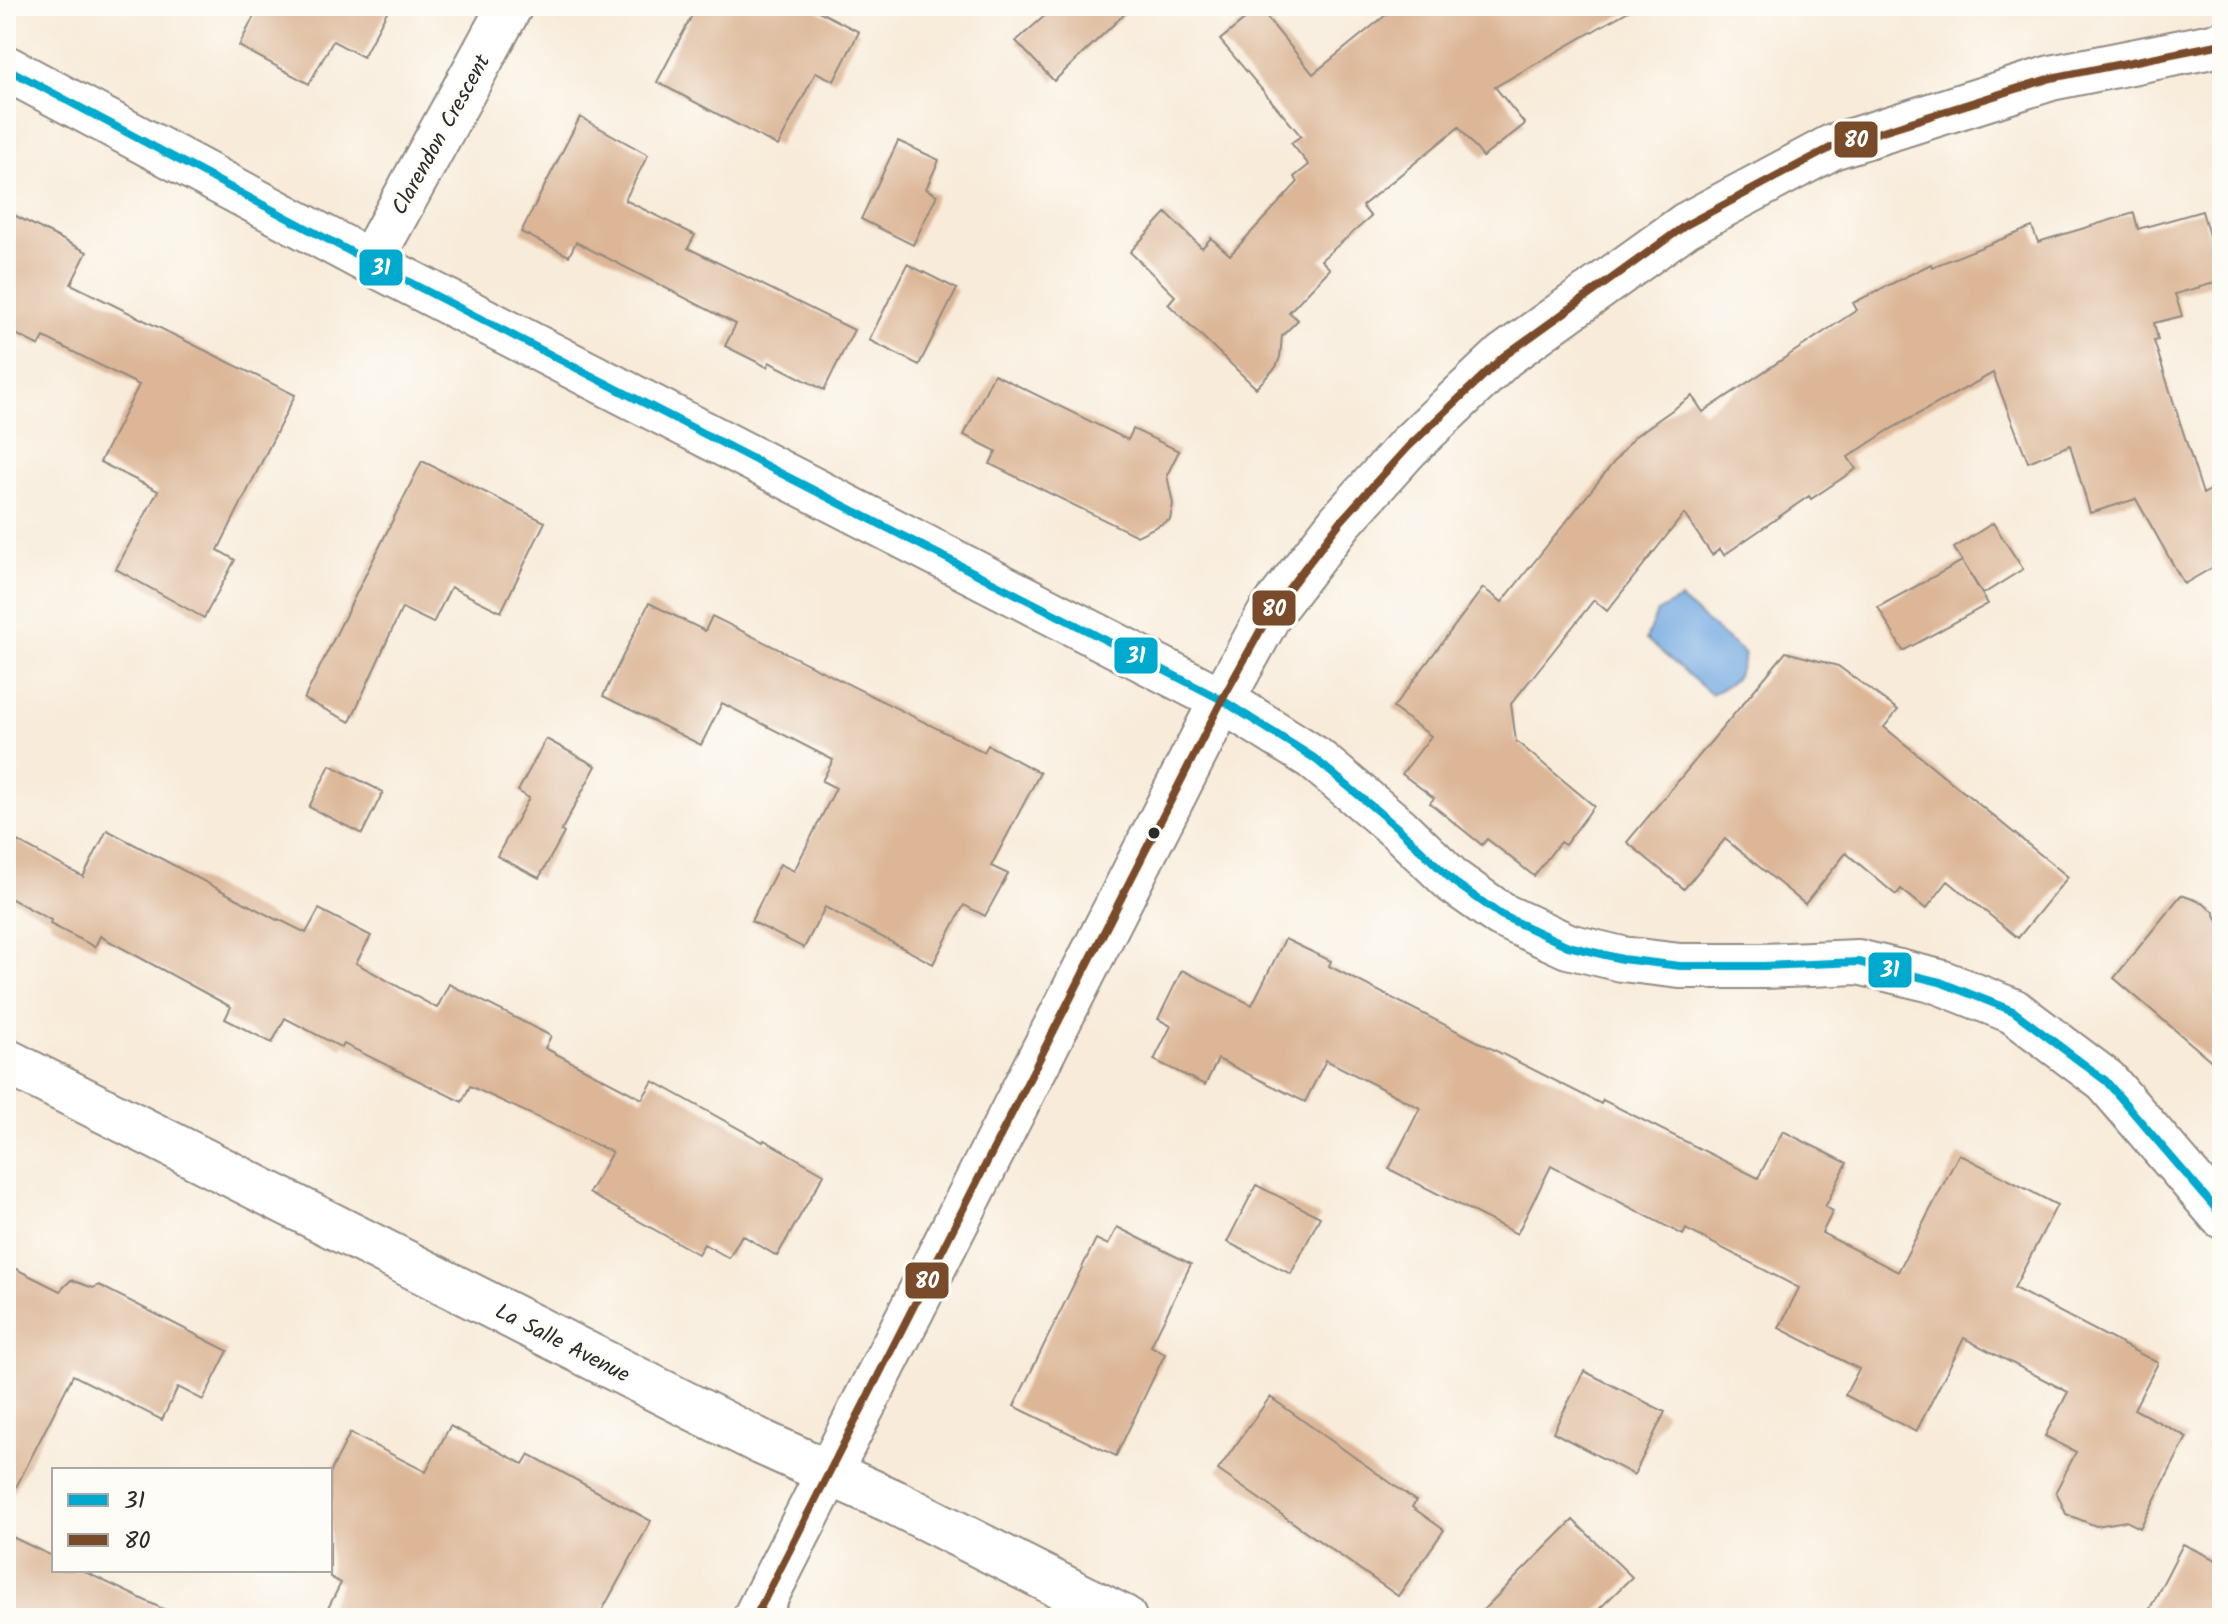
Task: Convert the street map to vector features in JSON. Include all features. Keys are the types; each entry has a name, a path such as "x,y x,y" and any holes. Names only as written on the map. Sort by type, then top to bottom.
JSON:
{"street":[{"name":"Clarendon Crescent","path":"370,262 510,6"},
{"path":"755,1618 1222,700 1270,613 1341,521 1408,447 1504,356 1686,225 1832,147 2051,78 2222,44"},
{"path":"6,68 370,262 1222,700 1314,758 1399,829 1454,882 1501,915 1568,946 1622,959 1680,966 1858,962 1940,982 2013,1011 2106,1081 2222,1216"},
{"name":"La Salle Avenue","path":"6,1061 749,1436 894,1502 1124,1618"}],"water":[{"path":"1680,599 1745,654 1734,679 1711,694 1646,639 1657,612"}],"building":[{"path":"259,6 390,6 363,57 333,41 309,84 239,46"},
{"path":"697,6 809,6 859,32 834,81 816,72 778,146 657,82"},
{"path":"1056,6 1133,6 1054,81 1016,41"},
{"path":"1397,6 1637,6 1495,87 1525,124 1483,157 1459,127 1362,206 1371,217 1321,260 1330,269 1289,312 1298,320 1282,336 1276,367 1256,388 1168,304 1175,296 1130,252 1166,213 1202,248 1211,238 1230,255 1298,182 1294,177 1309,165 1291,143 1301,136 1220,40 1259,8 1313,74"},
{"path":"580,117 648,155 625,200 695,235 688,248 854,330 824,390 769,362 767,367 725,346 736,324 576,242 569,256 521,232"},
{"path":"898,141 939,160 926,189 937,195 913,245 861,219"},
{"path":"6,211 87,252 71,284 295,395 218,550 235,560 204,618 116,569 158,491 100,462 139,385 44,337 39,346 6,329"},
{"path":"2202,211 2222,281 2175,294 2182,316 2154,323 2158,340 2154,341 2203,494 2222,483 2222,562 2184,584 2136,499 2090,513 2070,445 2028,462 1993,373 1889,430 1848,457 1856,469 1811,499 1809,496 1724,555 1720,549 1712,555 1684,514 1607,611 1594,600 1511,704 1516,741 1594,806 1565,845 1560,842 1534,876 1487,839 1482,845 1430,803 1434,798 1402,774 1431,736 1393,708 1483,588 1502,602 1634,437 1692,396 1703,412 1857,310 1853,303 1931,264 1932,267 2032,227 2038,242 2134,213 2138,229"},
{"path":"907,264 957,289 919,365 869,340"},
{"path":"994,374 1128,440 1133,429 1179,451 1167,475 1173,504 1170,520 1137,536 990,464 996,451 964,435"},
{"path":"422,461 545,522 501,612 451,587 433,623 402,608 350,722 304,699"},
{"path":"1993,523 2023,569 1983,594 1954,548"},
{"path":"1962,561 1988,604 1903,651 1878,607"},
{"path":"649,603 705,631 712,616 984,752 988,745 1040,773 991,866 1008,874 985,916 964,905 933,964 825,907 804,948 751,921 780,864 794,871 836,788 822,781 833,760 722,703 701,745 603,696"},
{"path":"1786,652 1838,666 1898,710 1884,727 2068,877 2018,938 1948,881 1926,909 1901,889 1896,895 1846,853 1805,904 1725,839 1684,889 1627,842"},
{"path":"546,739 596,766 539,878 497,856 529,798 518,791"},
{"path":"330,765 383,792 362,834 309,807"},
{"path":"107,830 306,933 319,909 371,936 356,963 437,1008 449,984 551,1036 545,1048 642,1099 653,1081 824,1174 777,1256 742,1235 729,1258 704,1244 698,1254 589,1193 612,1152 470,1086 462,1102 344,1044 342,1048 285,1018 272,1043 225,1019 231,1007 100,936 95,947 50,924 51,920 6,896 6,835 83,877"},
{"path":"2181,895 2204,903 2214,912 2222,931 2222,1070 2114,978"},
{"path":"1285,939 1331,961 1329,966 1601,1104 1603,1100 1758,1178 1783,1131 1847,1163 1825,1207 1833,1211 1822,1233 1898,1272 1959,1154 2057,1205 2014,1288 2158,1363 2134,1409 2187,1437 2140,1528 2126,1521 2096,1526 2066,1514 2056,1491 2076,1452 2045,1436 2068,1392 1964,1338 1916,1432 1845,1395 1859,1369 1779,1328 1799,1288 1686,1229 1683,1235 1551,1166 1517,1234 1389,1169 1420,1108 1326,1060 1305,1102 1218,1059 1205,1085 1154,1060 1171,1026 1158,1019 1182,970 1252,1005"},
{"path":"1256,1185 1320,1217 1291,1274 1227,1242"},
{"path":"1117,1227 1191,1264 1151,1346 1165,1354 1116,1456 1014,1406 1096,1239 1108,1245"},
{"path":"6,1264 60,1291 71,1280 93,1288 99,1285 228,1351 203,1400 178,1387 162,1420 73,1375 6,1507"},
{"path":"1584,1371 1665,1412 1634,1475 1553,1432"},
{"path":"1270,1397 1416,1501 1412,1507 1444,1530 1398,1596 1218,1470"},
{"path":"450,1426 523,1464 529,1454 651,1521 598,1618 323,1618 341,1583 330,1577 332,1469 350,1433 426,1472"},
{"path":"1573,1520 1632,1577 1590,1618 1475,1618"},
{"path":"6,1534 52,1556 52,1572 85,1572 182,1618 6,1618"},
{"path":"2183,1544 2222,1563 2222,1618 2145,1618"}],"transit line":[{"name":"80","path":"755,1618 1222,700 1270,613 1341,521 1408,447 1504,356 1686,225 1832,147 2051,78 2222,44"},
{"name":"31","path":"6,68 370,262 1222,700 1314,758 1399,829 1454,882 1501,915 1568,946 1622,959 1680,966 1858,962 1940,982 2013,1011 2106,1081 2222,1216"}]}
